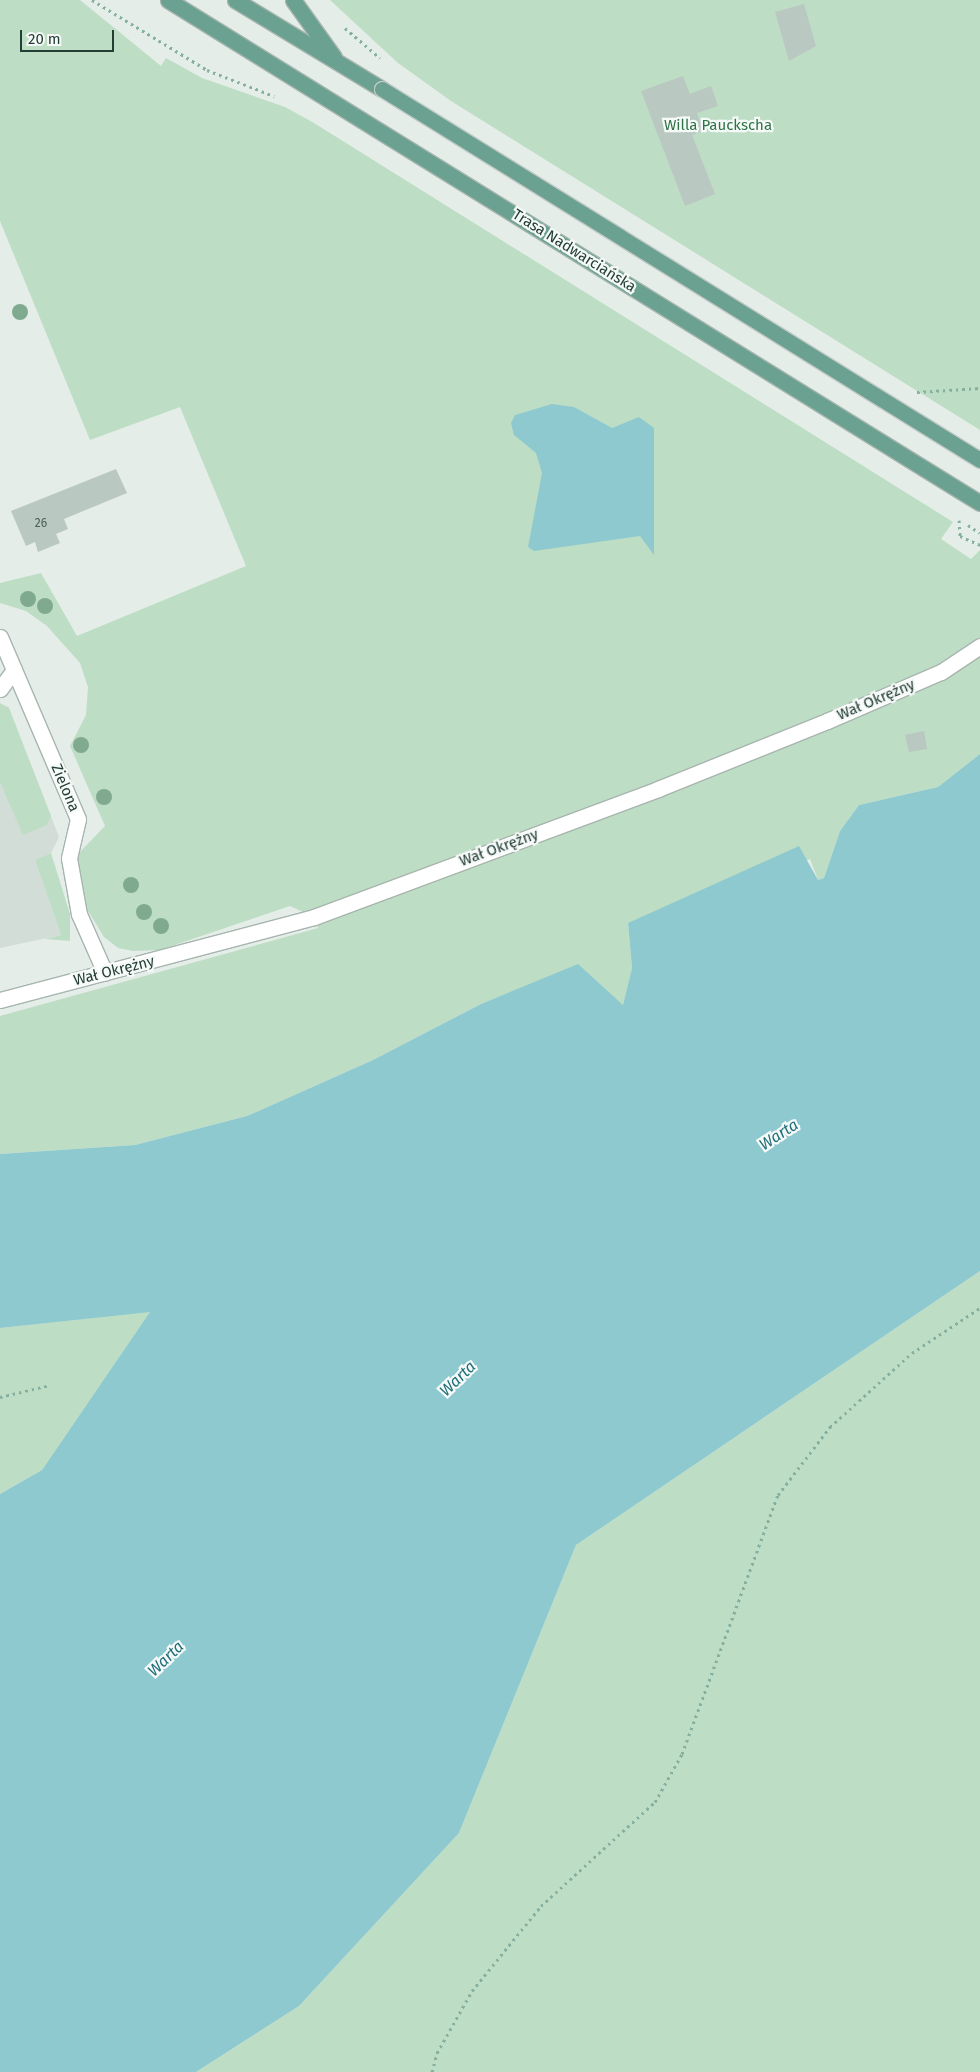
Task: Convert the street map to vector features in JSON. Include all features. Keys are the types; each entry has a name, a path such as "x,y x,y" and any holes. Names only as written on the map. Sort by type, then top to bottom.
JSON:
{"main road":[{"name":"Trasa Nadwarciańska","path":"168,0 980,502"},
{"path":"235,0 382,89 980,460"},
{"path":"293,0 338,62"}],"street":[{"name":"Zielona","path":"0,637 78,819 69,858 79,914 105,973"},
{"name":"Wał Okrężny","path":"0,1000 285,928 649,793 941,672 980,646"},
{"path":"0,689 14,670"}],"path":[{"path":"92,0 207,70 277,97"},
{"path":"338,21 387,64"},
{"path":"913,392 980,388"},
{"path":"959,520 960,536 980,545"},
{"path":"432,2072 437,2053 472,1991 541,1906 655,1802 682,1754 778,1495 830,1427 912,1353 980,1308"},
{"path":"0,1397 50,1385"}],"shaded area":[{"path":"8,706 59,837 51,853 35,860 61,935 0,948 0,710"}],"green space":[{"path":"0,0 80,0 161,66 166,58 202,78 285,107 314,123 953,522 941,539 971,559 980,550 980,754 938,787 859,805 840,831 824,878 818,880 810,859 628,923 632,968 623,1006 578,965 481,1004 373,1060 247,1116 135,1145 0,1154 0,1016 318,928 314,917 290,906 160,950 133,951 118,948 104,937 82,901 76,856 105,826 70,746 86,715 88,687 80,663 47,626 26,611 0,603 0,583 41,573 77,636 246,566 180,407 90,440 0,221"},
{"name":"Willa Pauckscha","path":"330,0 980,0 980,430 451,101 398,63"},
{"path":"0,703 9,708 51,816 47,825 23,835 0,782"},
{"path":"51,853 70,914 70,941 45,939 61,935 35,860"},
{"path":"980,1271 980,2072 196,2072 299,2006 459,1833 576,1545"},
{"path":"151,1311 42,1470 0,1494 0,1328"}],"water":[{"path":"552,404 574,407 612,428 639,417 654,428 654,555 640,536 534,551 528,547 542,473 536,453 514,435 511,423 515,415"},
{"name":"Warta","path":"980,754 980,1271 576,1545 459,1833 299,2006 196,2072 0,2072 0,1494 42,1470 150,1312 0,1328 0,1154 135,1145 247,1116 373,1060 481,1004 578,964 623,1005 632,968 628,923 799,846 818,880 824,878 840,831 859,805 938,787"}],"building":[{"path":"804,4 816,46 789,61 775,12"},
{"path":"683,76 690,94 711,86 718,106 697,113 703,131 692,135 715,194 685,206 641,91"},
{"path":"116,469 127,493 64,519 68,529 56,534 60,543 38,552 35,542 26,546 11,511"},
{"path":"924,731 927,749 909,752 905,735"}]}
